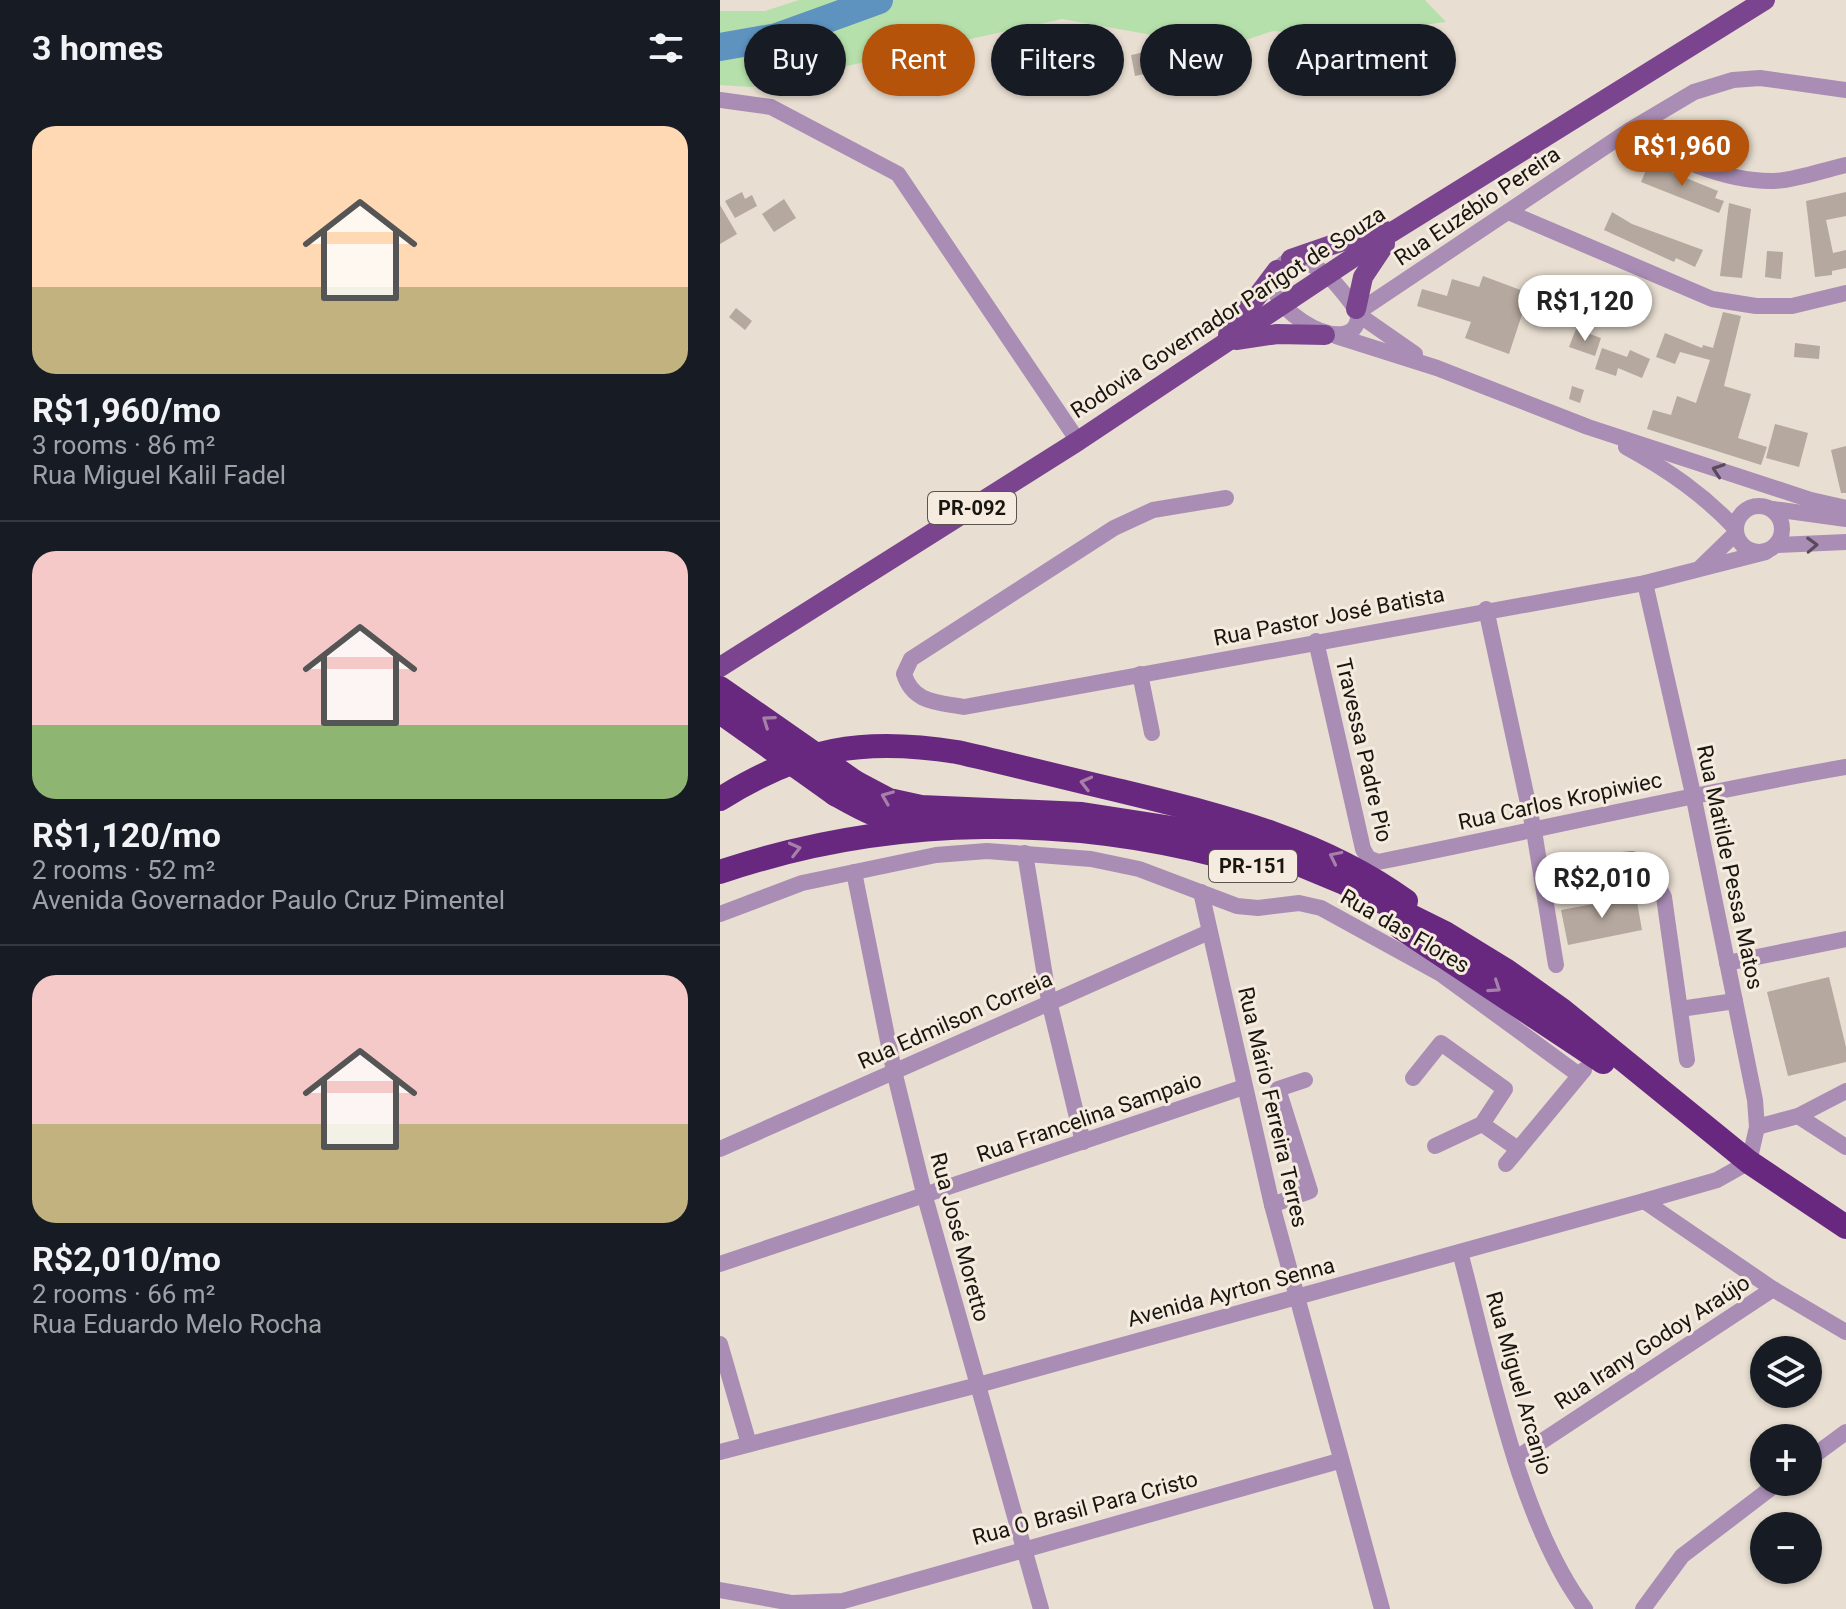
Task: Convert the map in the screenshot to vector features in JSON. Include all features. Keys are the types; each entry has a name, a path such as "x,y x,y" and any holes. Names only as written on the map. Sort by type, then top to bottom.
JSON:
{"highway":[{"name":"PR-151","path":"720,688 888,820 991,821 1155,841 1223,856 1310,885 1420,938 1719,1138"},
{"name":"PR-151","path":"720,712 845,788 921,807 1082,814 1198,832 1292,861 1445,933"},
{"name":"PR-151","path":"720,799 760,774 800,757 836,748 910,744 957,752 1267,829 1328,853 1374,878 1445,933 1562,1010 1749,1162 1846,1227"},
{"name":"PR-151","path":"720,872 820,843 873,835 1040,827"}],"main road":[{"name":"Rodovia Governador Parigot de Souza","path":"720,667 1078,441 1398,228 1765,0"},
{"path":"1221,345 1284,264 1349,239 1398,228"},
{"path":"1357,312 1359,288 1368,266 1398,228"},
{"path":"1221,345 1254,335 1330,335"}],"street":[{"name":"Rua Euzébio Pereira","path":"1330,335 1352,329 1357,312 1630,130 1694,92 1733,80 1760,78 1846,90"},
{"path":"720,100 771,107 898,174 1078,441"},
{"path":"1630,130 1702,167 1748,180 1777,181 1846,165"},
{"path":"1508,212 1712,299 1756,306 1792,306 1846,293"},
{"path":"1437,368 1357,312 1328,275 1315,265 1284,264 1275,288 1283,304 1330,335 1437,368 1588,427 1765,486 1846,508"},
{"path":"1588,427 1672,472 1707,499 1736,531 1747,549 1772,548 1783,533 1781,519 1766,507 1765,486"},
{"name":"Rua Pastor José Batista","path":"1226,498 1153,510 1114,528 911,659 904,674 909,689 924,700 964,707 1486,609 1645,583 1701,567 1723,566 1772,548 1846,542"},
{"path":"1736,531 1743,512 1766,507 1846,519"},
{"name":"Rua Pastor José Batista","path":"1701,567 1736,531"},
{"name":"Rua Matilde Pessa Matos","path":"1645,583 1693,794 1735,1001 1757,1127 1749,1162"},
{"path":"1486,609 1534,831 1556,965"},
{"name":"Travessa Padre Pio","path":"1316,641 1363,849 1368,858 1378,862"},
{"path":"1140,674 1152,733"},
{"name":"Rua Carlos Kropiwiec","path":"1378,862 1534,831 1693,794 1846,767"},
{"path":"1025,853 1049,1001 1083,1142"},
{"name":"Rua das Flores","path":"720,914 802,883 936,855 1025,853 1091,859 1139,869 1237,906 1258,908 1299,903 1321,908 1441,974 1579,1075"},
{"path":"1576,865 1632,859 1649,869 1664,897 1687,1060"},
{"name":"Rua José Moretto","path":"854,872 894,1071 925,1197 1041,1609"},
{"name":"Rua Mário Ferreira Terres","path":"1201,892 1272,1205 1339,1461 1382,1609"},
{"name":"Rua Edmilson Correia","path":"720,1149 1209,932"},
{"path":"1727,963 1846,939"},
{"path":"1680,1009 1735,1001"},
{"path":"1413,1078 1441,1043 1505,1089 1482,1124 1435,1146"},
{"path":"1506,1164 1596,1057"},
{"path":"1272,1205 1310,1191 1278,1089 1305,1080"},
{"name":"Rua Francelina Sampaio","path":"720,1264 1244,1087"},
{"path":"1757,1127 1798,1116 1846,1091"},
{"path":"1798,1116 1846,1147"},
{"path":"1482,1124 1518,1149"},
{"name":"Avenida Ayrton Senna","path":"720,1452 978,1385 1644,1201 1717,1180 1749,1162"},
{"path":"1644,1201 1773,1289 1846,1332"},
{"name":"Rua Miguel Arcanjo","path":"1460,1252 1515,1459 1554,1557 1585,1609"},
{"name":"Rua Irany Godoy Araújo","path":"1515,1459 1773,1289"},
{"path":"720,1344 749,1444"},
{"path":"1822,1450 1846,1432"},
{"name":"Rua O Brasil Para Cristo","path":"720,1590 790,1606 846,1605 1022,1549 1339,1461"},
{"path":"1643,1609 1682,1556 1761,1496"}],"green space":[{"path":"799,0 1425,0 1446,22 1268,24 1268,33 1252,38 1252,24 1140,24 1140,33 1124,30 1124,24 1090,24 1062,19 1039,24 991,24 991,35 975,38 975,24 862,24 862,63 846,66 846,24 744,24 744,87 720,85 720,11 765,11"}],"building":[{"path":"1140,53 1140,75 1135,76 1131,55"},
{"path":"1649,163 1718,191 1715,198 1724,201 1719,213 1641,182"},
{"path":"742,192 745,199 752,195 757,206 735,218 725,201"},
{"path":"1846,192 1846,216 1826,220 1833,253 1846,250 1846,268 1832,271 1832,275 1815,277 1806,201"},
{"path":"784,199 796,218 774,232 762,214"},
{"path":"1729,203 1751,209 1742,278 1720,276"},
{"path":"720,205 737,234 720,244"},
{"path":"1612,212 1632,224 1703,250 1695,267 1676,258 1674,262 1604,230"},
{"path":"1767,251 1783,252 1781,279 1765,277"},
{"path":"1483,276 1529,293 1509,354 1465,338 1471,322 1417,306 1422,289 1447,296 1452,279 1479,287"},
{"path":"1553,296 1575,304 1568,323 1546,315"},
{"path":"736,308 752,321 745,330 729,317"},
{"path":"1723,312 1741,316 1724,386 1751,394 1738,438 1767,447 1761,465 1647,429 1653,410 1671,415 1677,396 1696,403 1710,360 1680,352 1675,364 1656,357 1665,333 1702,348 1703,345 1713,348"},
{"path":"1576,329 1601,338 1595,356 1569,347"},
{"path":"1795,343 1820,346 1819,359 1794,357"},
{"path":"1602,348 1627,357 1630,350 1650,359 1642,378 1618,368 1616,376 1595,369"},
{"path":"1572,386 1584,390 1580,403 1569,399"},
{"path":"1775,424 1808,433 1799,467 1766,458"},
{"path":"1846,446 1846,493 1841,493 1831,450"},
{"path":"1636,896 1642,930 1568,945 1561,910"},
{"path":"1829,977 1846,1047 1846,1062 1788,1076 1767,992"}],"waterway":[{"path":"720,47 777,37 879,0"}]}
